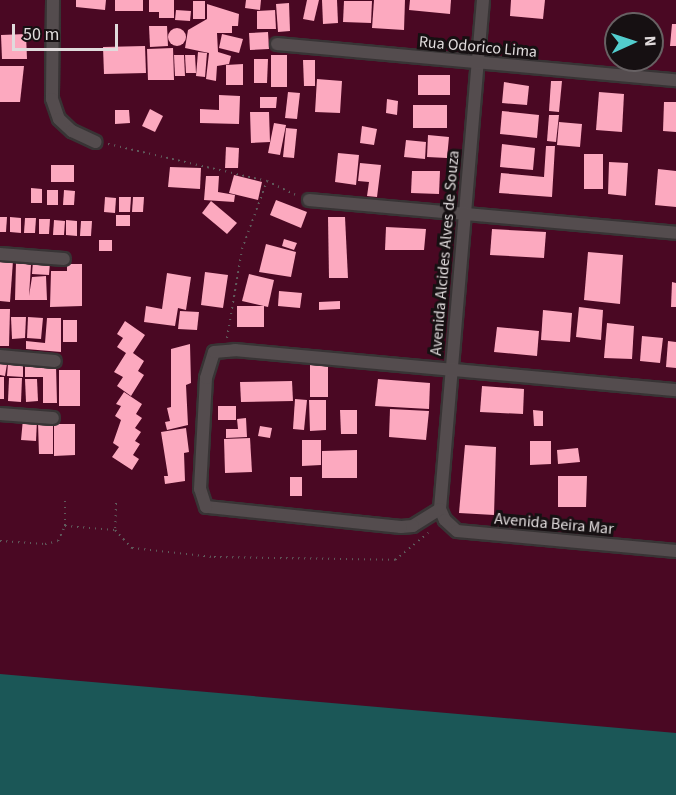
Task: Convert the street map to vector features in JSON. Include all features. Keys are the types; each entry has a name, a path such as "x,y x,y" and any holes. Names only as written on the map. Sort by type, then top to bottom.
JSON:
{"street":[{"path":"53,0 52,99 59,119 72,131 96,142"},
{"name":"Avenida Alcides Alves de Souza","path":"442,515 483,0"},
{"name":"Rua Odorico Lima","path":"277,45 676,80"},
{"path":"309,200 464,217 676,233"},
{"path":"0,254 64,259"},
{"path":"442,515 413,526 390,527 218,511 206,507 200,489 206,378 214,352 225,350 676,390"},
{"path":"0,356 55,361"},
{"path":"0,414 53,418"},
{"name":"Avenida Beira Mar","path":"442,515 457,531 676,551"}],"path":[{"path":"96,142 267,181 309,200"},
{"path":"225,350 242,249 267,181"},
{"path":"0,541 45,544 58,541 65,526 65,501"},
{"path":"115,530 116,503"},
{"path":"65,526 115,530 132,548 214,557 395,560 442,515"}],"shaded area":[{"path":"0,0 676,0 676,742 0,676"}],"water":[{"path":"0,674 676,733 676,795 0,795"}],"building":[{"path":"76,0 106,0 105,10 76,7"},
{"path":"115,0 143,0 143,11 115,11"},
{"path":"149,0 174,0 174,18 159,18 159,12 149,12"},
{"path":"246,0 261,0 260,10 245,8"},
{"path":"307,0 319,0 314,21 303,19"},
{"path":"322,0 337,0 338,23 323,24"},
{"path":"374,0 405,0 404,30 372,28"},
{"path":"410,0 451,0 450,14 409,10"},
{"path":"511,0 545,0 543,19 510,16"},
{"path":"193,1 205,1 205,19 193,19"},
{"path":"344,1 372,1 371,23 343,22"},
{"path":"289,3 290,31 278,32 276,4"},
{"path":"207,4 239,14 238,26 232,26 232,33 217,33 218,52 231,56 229,64 217,66 216,81 206,79 209,53 185,48 188,30 207,19"},
{"path":"176,10 191,11 190,21 175,20"},
{"path":"275,10 276,29 257,29 257,11"},
{"path":"672,24 676,24 676,46 670,46"},
{"path":"149,26 167,26 168,46 150,47"},
{"path":"177,28 183,31 186,37 183,43 177,46 171,43 168,37 171,31"},
{"path":"268,32 269,49 250,50 249,33"},
{"path":"26,34 27,59 2,59 1,35"},
{"path":"222,34 243,39 239,53 219,48"},
{"path":"145,46 146,73 104,74 103,47"},
{"path":"173,48 174,80 148,80 147,49"},
{"path":"198,52 207,53 205,77 196,76"},
{"path":"174,55 184,55 185,76 175,76"},
{"path":"185,55 195,55 196,73 186,73"},
{"path":"271,55 287,55 287,87 271,87"},
{"path":"254,59 268,59 267,83 254,83"},
{"path":"303,60 315,60 315,86 304,86"},
{"path":"243,64 243,85 226,85 226,65"},
{"path":"0,66 24,66 20,102 0,102"},
{"path":"418,75 450,75 450,95 418,95"},
{"path":"317,79 342,81 340,113 315,112"},
{"path":"551,81 562,81 559,112 549,111"},
{"path":"504,82 529,86 527,105 502,103"},
{"path":"288,92 300,93 297,119 285,118"},
{"path":"599,92 624,94 622,132 596,130"},
{"path":"219,95 240,96 239,124 200,123 200,109 219,110"},
{"path":"260,97 277,97 276,108 260,108"},
{"path":"387,99 398,101 397,115 386,113"},
{"path":"664,102 676,102 676,132 663,131"},
{"path":"413,105 447,105 447,128 413,128"},
{"path":"150,109 163,116 155,132 142,126"},
{"path":"115,110 129,110 130,123 115,124"},
{"path":"502,111 539,115 537,138 500,134"},
{"path":"250,112 269,112 270,142 251,143"},
{"path":"549,115 559,115 556,142 547,141"},
{"path":"559,122 582,124 580,147 557,145"},
{"path":"274,123 286,125 280,155 268,153"},
{"path":"362,126 377,129 374,145 360,143"},
{"path":"286,128 297,129 294,158 283,157"},
{"path":"428,135 449,137 447,158 427,157"},
{"path":"406,140 426,142 425,159 404,157"},
{"path":"502,144 535,148 533,170 500,167"},
{"path":"546,146 555,146 552,197 499,193 501,173 544,177"},
{"path":"226,147 239,148 238,168 225,168"},
{"path":"338,153 359,155 356,185 335,182"},
{"path":"584,154 603,154 603,189 584,189"},
{"path":"609,162 628,163 626,196 608,194"},
{"path":"360,163 381,165 377,197 367,196 369,182 358,181"},
{"path":"51,165 74,165 74,182 51,182"},
{"path":"170,167 201,168 200,189 168,187"},
{"path":"658,169 676,171 676,207 655,205"},
{"path":"412,171 440,171 439,194 411,193"},
{"path":"234,175 262,182 258,200 229,193"},
{"path":"206,176 219,176 218,192 235,195 234,202 204,200"},
{"path":"31,188 42,189 42,203 31,203"},
{"path":"47,190 58,190 58,205 47,205"},
{"path":"64,190 75,191 74,205 63,205"},
{"path":"105,197 116,198 115,213 104,212"},
{"path":"119,197 131,197 130,212 119,212"},
{"path":"133,197 144,197 143,212 132,212"},
{"path":"276,200 307,212 301,228 270,215"},
{"path":"211,201 237,223 227,234 202,213"},
{"path":"116,215 130,215 130,226 116,226"},
{"path":"0,217 7,217 6,232 0,232"},
{"path":"10,217 21,218 21,233 10,232"},
{"path":"328,217 345,217 348,278 329,278"},
{"path":"25,218 36,218 35,233 24,233"},
{"path":"39,219 50,219 49,234 39,234"},
{"path":"54,220 65,221 64,235 53,235"},
{"path":"66,220 77,221 77,236 66,235"},
{"path":"81,221 92,221 91,236 80,236"},
{"path":"386,227 426,229 424,250 385,250"},
{"path":"492,229 546,232 544,258 490,255"},
{"path":"284,239 297,243 294,250 282,246"},
{"path":"99,240 112,240 112,251 99,251"},
{"path":"266,244 296,252 291,277 259,272"},
{"path":"588,252 623,255 620,304 584,300"},
{"path":"0,260 13,261 10,302 0,301"},
{"path":"33,261 50,262 49,275 32,274"},
{"path":"16,262 31,265 29,296 32,277 46,276 47,300 15,300"},
{"path":"67,264 82,264 82,306 50,307 51,271 67,271"},
{"path":"205,272 228,275 223,308 201,305"},
{"path":"167,273 191,277 186,310 178,308 175,326 144,322 146,306 162,309"},
{"path":"249,274 274,280 268,307 242,301"},
{"path":"672,282 676,283 676,307 671,307"},
{"path":"279,291 302,293 300,308 278,306"},
{"path":"340,301 340,309 319,310 319,302"},
{"path":"237,306 264,306 264,327 237,327"},
{"path":"579,307 603,310 601,340 576,337"},
{"path":"0,309 10,309 9,346 0,346"},
{"path":"543,310 572,313 570,342 541,340"},
{"path":"180,311 199,312 197,330 178,329"},
{"path":"11,317 26,317 25,338 12,339"},
{"path":"28,317 43,318 41,339 27,338"},
{"path":"47,318 61,318 61,352 26,349 26,341 45,343"},
{"path":"63,320 77,320 77,342 63,342"},
{"path":"125,321 145,335 133,353 144,361 138,371 144,375 131,396 117,386 123,377 114,372 126,353 117,347 123,338 117,334"},
{"path":"607,323 634,326 632,359 604,358"},
{"path":"497,327 539,331 537,356 494,352"},
{"path":"642,336 663,338 660,363 640,361"},
{"path":"668,341 676,342 676,368 666,367"},
{"path":"190,344 191,383 186,385 188,425 167,430 165,422 170,421 167,408 171,407 171,349"},
{"path":"0,363 7,364 5,376 0,375"},
{"path":"8,363 23,363 23,377 7,376"},
{"path":"310,364 328,364 328,397 310,397"},
{"path":"56,365 57,403 43,403 43,377 25,377 25,366"},
{"path":"59,370 80,370 80,406 59,406"},
{"path":"0,377 4,377 4,399 0,399"},
{"path":"9,378 22,378 21,402 8,401"},
{"path":"25,379 37,379 38,401 26,402"},
{"path":"378,379 430,383 429,409 375,406"},
{"path":"292,381 293,401 241,402 240,382"},
{"path":"482,386 524,389 523,414 480,412"},
{"path":"124,392 142,404 136,414 142,418 135,428 141,432 135,441 140,444 133,455 139,459 132,470 112,457 119,447 113,443 121,420 115,416 121,406 116,404"},
{"path":"295,399 307,400 304,430 293,429"},
{"path":"309,400 326,400 326,430 310,431"},
{"path":"218,406 236,406 236,420 218,420"},
{"path":"390,409 429,411 426,440 389,437"},
{"path":"340,410 357,410 357,434 341,434"},
{"path":"533,410 543,411 543,426 534,426"},
{"path":"246,418 247,437 226,438 226,429 238,429 237,419"},
{"path":"23,419 37,420 36,441 21,440"},
{"path":"53,422 53,454 39,454 38,423"},
{"path":"54,424 75,424 75,455 54,456"},
{"path":"260,426 272,428 270,438 258,436"},
{"path":"186,428 189,452 184,453 185,481 165,484 164,476 168,476 161,432"},
{"path":"250,438 252,472 225,473 224,439"},
{"path":"302,440 321,440 321,465 302,466"},
{"path":"530,441 551,441 551,464 530,465"},
{"path":"465,445 496,447 494,515 459,513"},
{"path":"578,448 580,462 558,464 557,450"},
{"path":"357,450 357,478 322,478 322,451"},
{"path":"558,476 587,476 586,507 558,507"},
{"path":"290,477 302,477 302,496 290,496"}]}
